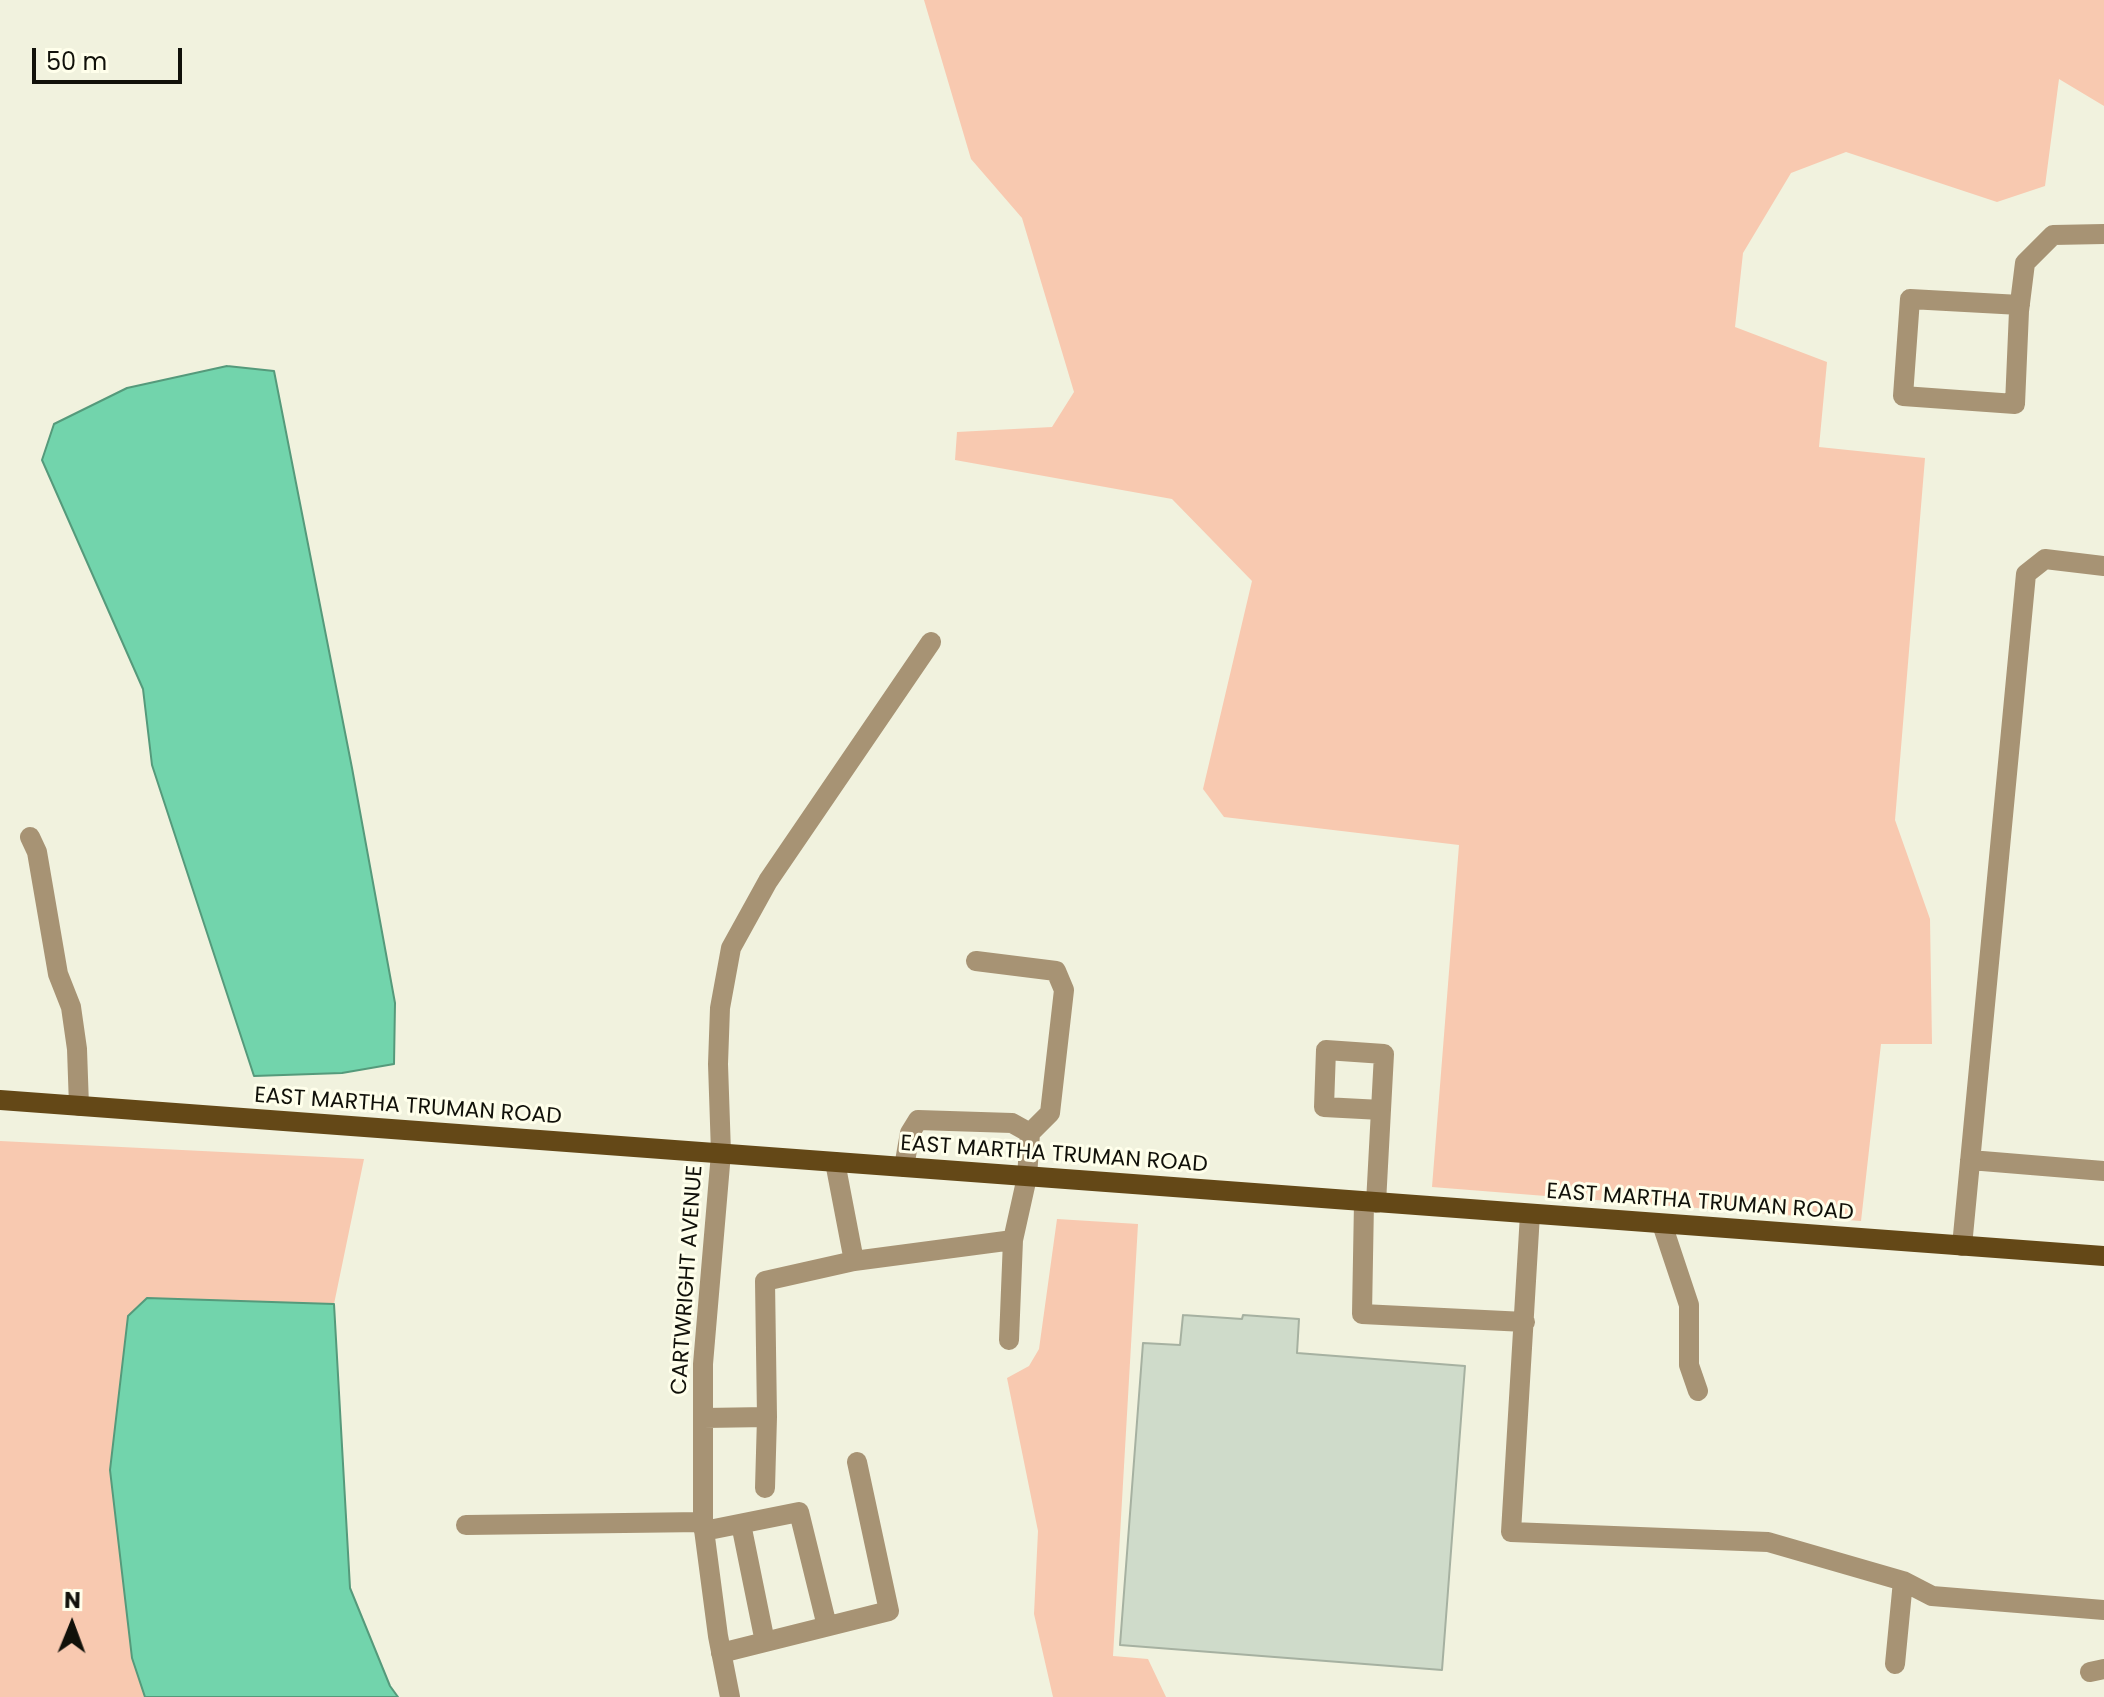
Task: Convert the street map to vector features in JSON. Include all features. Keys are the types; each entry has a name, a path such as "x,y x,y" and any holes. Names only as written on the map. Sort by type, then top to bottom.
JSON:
{"main road":[{"name":"EAST MARTHA TRUMAN ROAD","path":"0,1100 2104,1256"}],"street":[{"path":"2020,305 1910,299 1903,396 2015,404 2025,263 2053,235 2104,234"},
{"path":"1962,1246 2026,574 2045,559 2104,566"},
{"name":"CARTWRIGHT AVENUE","path":"730,1697 704,1527 703,1364 721,1153 720,1008 731,948 768,881 931,642"},
{"path":"30,837 37,852 58,974 71,1007 77,1049 79,1106"},
{"path":"976,961 1056,971 1064,990 1050,1113 1030,1133 1027,1177 1013,1240 1009,1340"},
{"path":"1381,1110 1362,1314 1525,1322"},
{"path":"904,1167 910,1133 918,1120 1012,1123 1030,1133"},
{"path":"1970,1160 2104,1171"},
{"path":"835,1162 854,1261"},
{"path":"1530,1214 1511,1532 1768,1542 1903,1581 1932,1596 2104,1610"},
{"path":"1662,1224 1689,1305 1689,1365 1698,1391"},
{"path":"765,1488 765,1281 854,1261 1013,1240"},
{"path":"704,1418 767,1417"},
{"path":"721,1653 889,1611 857,1462"},
{"path":"466,1525 704,1527 741,1524 799,1512 827,1626"},
{"path":"741,1524 765,1642"},
{"path":"1895,1664 1903,1581"}],"shaded area":[{"path":"924,0 2104,0 2104,106 2059,79 2045,186 1997,202 1846,152 1791,173 1743,253 1735,327 1827,362 1819,447 1925,458 1895,820 1930,919 1932,1044 1881,1044 1861,1221 1432,1187 1459,845 1224,817 1203,789 1252,581 1172,499 955,460 957,432 1052,427 1074,392 1022,218 971,159"},
{"path":"227,366 274,371 395,1003 394,1064 342,1073 254,1076 152,765 143,689 42,460 54,424 127,388"},
{"path":"0,1141 364,1159 334,1304 148,1298 110,1470 132,1658 145,1697 0,1697"},
{"path":"1057,1219 1138,1224 1113,1656 1148,1659 1166,1697 1053,1697 1034,1614 1038,1531 1007,1378 1029,1366 1039,1349"},
{"path":"147,1298 334,1304 350,1588 390,1686 398,1697 145,1697 132,1658 110,1470 128,1316"}],"building":[{"path":"1183,1315 1299,1319 1297,1353 1465,1366 1442,1670 1120,1645 1143,1343 1180,1345"}]}
